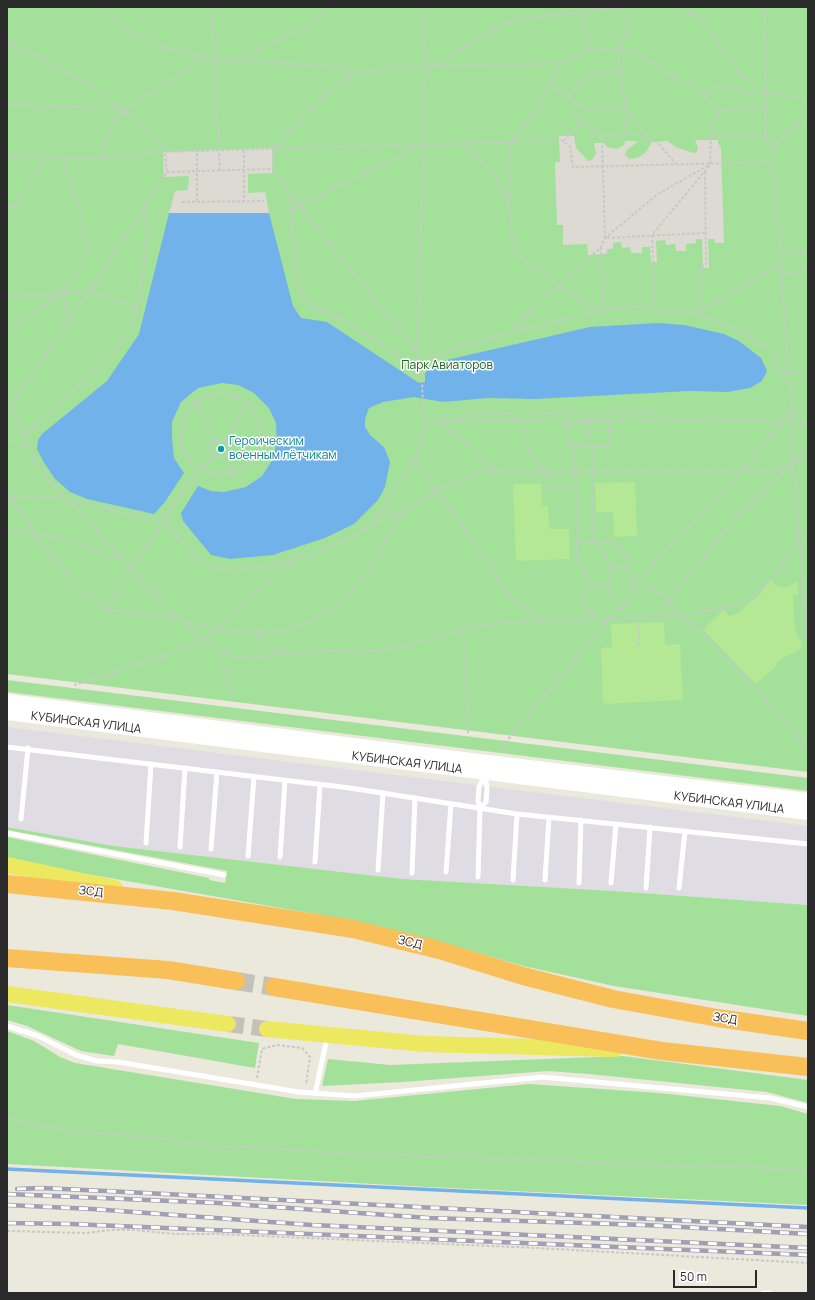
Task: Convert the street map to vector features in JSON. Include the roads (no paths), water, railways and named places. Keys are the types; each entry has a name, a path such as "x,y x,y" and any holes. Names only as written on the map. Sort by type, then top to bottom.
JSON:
{"highway":[{"name":"ЗСД","path":"7,884 173,901 353,929 439,950 523,976 613,999 718,1018 808,1031"},
{"path":"7,958 168,970 236,981"},
{"path":"274,986 662,1051 808,1067"}],"main road":[{"name":"КУБИНСКАЯ УЛИЦА","path":"7,701 808,813"},
{"name":"КУБИНСКАЯ УЛИЦА","path":"7,713 486,768 808,800"},
{"path":"7,865 173,901"},
{"path":"7,994 228,1024"},
{"path":"267,1029 424,1044 662,1051"}],"lane":[{"path":"7,747 28,748 254,778 383,793 518,814 808,844"},
{"path":"21,819 28,748"},
{"path":"146,842 151,764"},
{"path":"180,847 185,768"},
{"path":"480,808 486,802 486,768"},
{"path":"478,877 480,808 478,801 479,787 486,768"},
{"path":"211,849 217,772"},
{"path":"248,856 254,778"},
{"path":"280,858 285,781"},
{"path":"315,862 320,785"},
{"path":"378,870 383,793"},
{"path":"412,873 415,798"},
{"path":"446,872 451,804"},
{"path":"512,880 518,814"},
{"path":"545,880 549,817"},
{"path":"579,883 581,820"},
{"path":"611,883 616,824"},
{"path":"646,888 650,827"},
{"path":"679,888 685,831"},
{"path":"7,833 224,875"},
{"path":"7,1026 38,1036 76,1055 97,1061 118,1062 305,1093 355,1096 542,1077 770,1098 808,1107"},
{"path":"315,1094 328,1035"},
{"path":"763,1293 770,1293"}],"water":[{"path":"169,213 269,213 293,306 301,318 327,322 419,383 425,382 425,374 428,369 438,362 590,327 658,323 684,325 724,334 739,341 761,358 767,371 762,381 750,388 728,392 690,391 534,399 488,398 443,402 414,397 383,402 369,408 365,419 365,427 370,435 384,447 390,462 385,487 378,500 354,524 325,538 273,555 230,559 211,555 183,521 181,513 198,486 211,491 224,492 246,487 262,476 273,459 277,441 276,423 269,408 254,393 238,385 222,383 198,388 181,402 172,422 172,438 174,458 184,473 165,502 154,514 87,499 70,492 55,479 37,449 38,440 42,434 107,381 139,334"}],"waterway":[{"path":"7,1169 808,1208"}],"tunnel":[{"path":"236,981 274,987"},
{"path":"228,1024 267,1029"}],"railway":[{"path":"17,1189 41,1188 106,1191 808,1227"},
{"path":"7,1194 218,1203 429,1218 645,1225 808,1234"},
{"path":"7,1205 92,1209 312,1225 808,1248"},
{"path":"7,1223 71,1224 808,1255"}],"place":[{"name":"Героическим военным лётчикам","path":"221,449"}],"park label":[{"name":"Парк Авиаторов","path":"447,366"}]}
